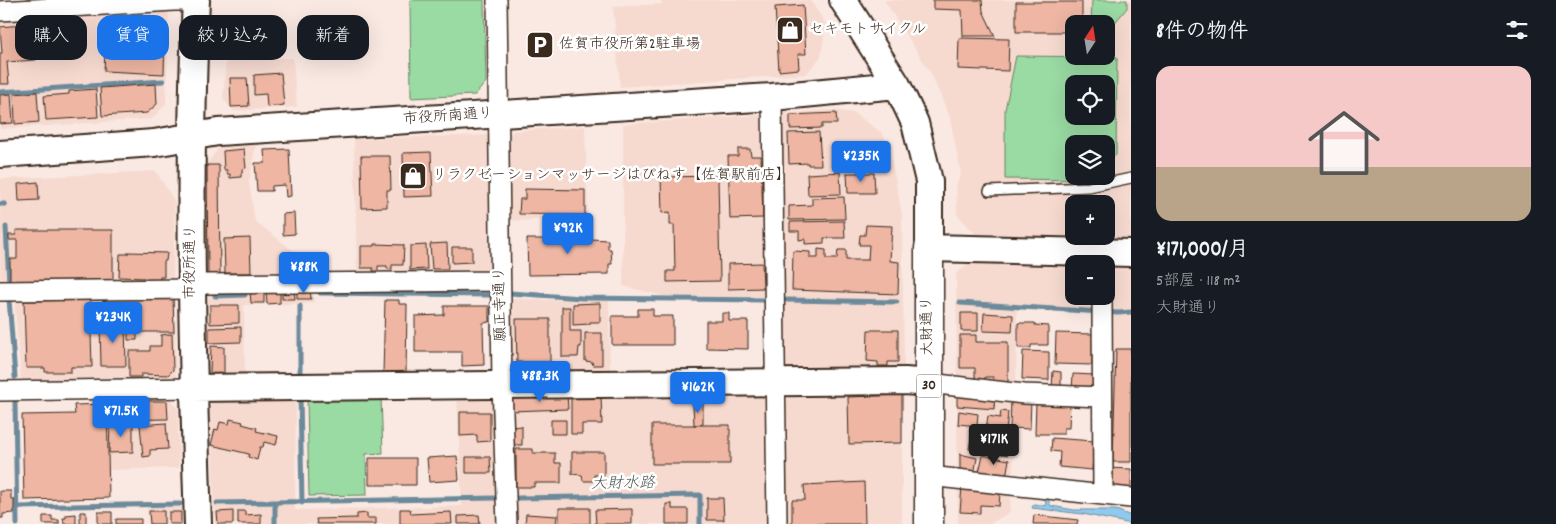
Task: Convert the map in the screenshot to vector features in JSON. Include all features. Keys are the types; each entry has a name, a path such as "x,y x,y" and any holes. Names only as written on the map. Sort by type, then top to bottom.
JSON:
{"main road":[{"name":"大財通り","path":"929,248 929,524"}],"street":[{"name":"願正寺通り","path":"497,0 500,114 500,281 507,524"},
{"path":"843,0 897,85 915,123 929,181 929,248 1065,256"},
{"path":"0,11 196,1"},
{"name":"市役所通り","path":"196,1 191,136 191,289 198,524"},
{"name":"市役所南通り","path":"0,154 154,143 218,132 772,97 897,85"},
{"path":"772,97 778,524"},
{"path":"1115,256 1131,253"},
{"path":"0,291 191,289 205,284 500,281"},
{"path":"1102,307 1103,495"},
{"path":"0,391 905,381 1024,394 1102,397"},
{"path":"929,476 1131,498"}],"lane":[{"path":"989,190 1089,188 1131,178"}],"shaded area":[{"path":"661,0 810,0 826,24 821,57 806,74 620,87 613,7 662,4"},
{"path":"884,0 1131,0 1131,241 1115,241 1115,195 1065,195 1065,239 978,237 957,214 956,185 961,175 950,118 931,74"},
{"path":"169,10 169,15 97,15 97,60 167,60 166,104 152,119 0,129 0,20 15,19 15,60 87,60 87,15 84,15"},
{"path":"287,58 293,58 297,107 234,111 223,99 226,60 287,60"},
{"path":"833,110 854,113 882,133 889,146 902,214 904,369 783,370 782,298 664,296 623,286 623,124"},
{"path":"585,126 588,218 508,221 507,138 513,131"},
{"path":"488,135 492,276 357,277 354,139"},
{"path":"256,145 249,182 255,221 303,258 303,278 206,278 206,164 219,148"},
{"path":"156,171 175,202 173,286 0,286 0,179"},
{"path":"972,260 1065,262 1065,305 1115,305 1115,264 1131,264 1131,466 1103,465 1107,311 1017,308 1016,391 1010,391 1008,434 1015,436 1010,512 990,524 958,524 956,274"},
{"path":"314,288 314,302 305,304 244,305 245,378 208,376 208,290"},
{"path":"175,294 176,378 21,380 14,297"},
{"path":"508,299 609,301 610,373 514,375 510,370"},
{"path":"902,391 902,524 786,524 786,402 791,393"},
{"path":"772,394 771,524 515,524 510,404 516,396"},
{"path":"296,396 295,510 462,506 457,398 489,397 496,405 500,524 215,524 210,407 215,397"},
{"path":"169,398 178,409 179,468 109,470 107,399"},
{"path":"147,507 182,507 183,524 148,524"}],"green space":[{"path":"410,0 484,0 486,82 475,95 411,98"},
{"path":"1092,0 1127,0 1127,8 1115,22 1115,15 1091,15"},
{"path":"1016,56 1065,56 1065,65 1115,65 1115,57 1117,57 1116,155 1115,135 1065,135 1065,180 1005,179 1005,110"},
{"path":"381,397 383,453 366,454 367,495 309,496 307,398"}],"water":[{"path":"1045,494 1051,506 1074,510 1116,510 1131,516 1131,524 1083,514 1032,508 1034,504 1046,506"}],"building":[{"path":"933,0 982,0 983,11 995,36 963,36 962,10 933,9"},
{"path":"1016,2 1082,2 1082,15 1065,15 1065,32 1016,32"},
{"name":"セキモトサイクル","path":"803,5 806,54 798,54 799,69 779,71 775,7"},
{"path":"15,26 15,60 36,60 7,62 9,84 0,84 0,53 2,53 0,27"},
{"path":"959,38 1009,39 1008,71 958,69"},
{"path":"105,60 164,60 164,74 104,71"},
{"path":"281,73 284,105 267,107 266,94 254,95 254,75"},
{"path":"230,78 247,78 249,106 231,107"},
{"path":"156,84 157,104 147,113 102,116 100,88"},
{"path":"96,89 98,117 46,120 44,96 69,94 69,91"},
{"path":"37,92 39,122 15,124 14,94"},
{"path":"11,94 13,123 0,124 0,95"},
{"path":"836,113 837,124 822,124 822,128 790,129 790,115"},
{"path":"819,132 821,165 808,165 808,163 789,164 788,133"},
{"path":"244,149 246,168 243,169 241,177 230,178 227,170 224,170 223,151"},
{"path":"289,149 291,196 286,197 285,185 272,186 272,191 257,191 255,163 265,163 264,150"},
{"path":"738,149 750,149 751,156 761,156 763,218 730,219 728,156 738,156"},
{"path":"431,152 433,196 404,197 403,153"},
{"path":"361,156 390,156 391,190 387,190 387,207 362,208"},
{"path":"207,165 219,165 220,276 208,276"},
{"path":"840,172 841,194 808,195 807,174"},
{"path":"847,173 874,173 875,193 848,193"},
{"path":"718,176 720,281 667,282 667,271 675,271 674,225 670,225 670,212 662,213 661,177"},
{"path":"38,182 39,200 19,201 18,184"},
{"path":"525,189 585,190 585,215 519,214 520,199 525,199"},
{"path":"844,197 845,219 789,220 789,206 812,205 812,198"},
{"path":"294,213 295,234 283,235 283,214"},
{"path":"844,221 845,238 824,238 824,243 805,244 805,239 799,240 799,231 790,231 790,222"},
{"path":"866,225 892,226 890,261 899,262 898,294 792,290 793,251 810,252 810,258 818,258 818,249 826,250 826,259 837,259 838,250 846,250 846,260 868,260 869,245 859,245 860,235 865,235"},
{"path":"584,226 590,226 590,239 608,240 612,264 609,264 609,274 528,275 527,239 545,239 545,227 551,227 551,239 565,239 565,231 571,231 571,239 584,239"},
{"path":"16,230 113,230 113,285 10,286 10,259 17,259 17,240 9,240 9,235 16,235"},
{"path":"250,238 251,273 225,273 224,239"},
{"path":"447,243 448,269 432,269 430,244"},
{"path":"375,244 404,245 403,265 392,265 392,269 387,269 387,266 378,266 378,271 373,271 373,268 361,268 361,246 375,246"},
{"path":"426,245 427,269 410,270 410,246"},
{"path":"452,247 472,247 472,262 452,263"},
{"path":"128,252 167,253 166,261 164,261 164,277 160,277 160,282 145,281 145,278 119,277 120,254 128,254"},
{"path":"762,263 763,288 728,289 728,264"},
{"path":"282,289 294,289 295,299 282,299"},
{"path":"297,289 310,289 311,299 297,299"},
{"path":"250,291 264,291 264,303 251,303"},
{"path":"266,291 280,291 280,303 267,304"},
{"path":"173,297 174,332 137,332 137,340 128,340 128,320 103,320 103,298"},
{"path":"90,300 92,367 71,367 71,372 45,372 45,368 26,368 24,301"},
{"path":"385,300 399,300 399,304 407,304 406,374 383,373"},
{"path":"600,303 600,322 573,325 573,304"},
{"path":"210,305 239,305 239,323 210,324"},
{"path":"444,306 489,306 489,322 483,323 484,365 462,366 462,352 415,352 415,316 444,315"},
{"path":"562,307 570,307 570,331 581,331 581,347 579,347 578,357 562,357"},
{"path":"638,309 653,309 653,316 673,316 673,345 612,345 612,316 638,316"},
{"path":"722,313 729,313 729,321 748,321 748,349 706,348 706,321 722,321"},
{"path":"961,313 978,313 978,331 961,331"},
{"path":"984,313 1013,315 1012,332 983,331"},
{"path":"516,319 550,319 550,362 517,362"},
{"path":"125,322 126,366 101,366 100,323"},
{"path":"1018,323 1035,323 1035,325 1048,326 1048,345 1031,345 1031,348 1018,348"},
{"path":"241,327 241,342 209,343 209,328"},
{"path":"868,330 898,330 898,362 888,362 888,366 878,366 878,362 867,361"},
{"path":"585,333 602,333 602,365 593,365 592,362 585,361"},
{"path":"1056,333 1093,334 1092,365 1055,364"},
{"path":"172,334 173,370 168,375 141,374 141,377 129,377 129,351 150,351 150,346 161,346 161,335"},
{"path":"960,335 976,335 976,342 1008,342 1008,384 993,384 993,377 985,377 985,383 975,383 975,368 960,368"},
{"path":"211,346 224,347 224,376 215,376 210,372"},
{"path":"1116,349 1131,349 1131,462 1113,462"},
{"path":"1023,351 1049,352 1049,380 1022,379"},
{"path":"1053,371 1061,372 1061,389 1052,388"},
{"path":"1073,374 1095,375 1094,391 1072,390"},
{"path":"957,392 995,395 994,409 957,406"},
{"path":"567,394 568,409 511,411 511,400 515,396"},
{"path":"571,395 601,395 602,424 582,424 582,434 571,434"},
{"path":"902,395 902,443 849,444 848,397"},
{"path":"1011,399 1031,400 1030,429 1010,428"},
{"path":"110,401 167,401 168,419 110,420"},
{"path":"1036,401 1070,401 1069,428 1064,428 1064,434 1035,434"},
{"path":"107,404 109,498 24,500 22,415 75,414 74,405"},
{"path":"693,404 703,404 703,424 694,425"},
{"path":"959,411 978,414 977,426 958,424"},
{"path":"1001,411 1008,412 1006,432 986,429 988,416 1000,418"},
{"path":"460,412 490,412 490,441 477,442 477,435 460,436"},
{"path":"230,419 257,428 256,431 278,436 276,445 264,442 263,447 260,447 257,460 248,457 249,454 211,445 215,429 218,430 220,422 229,424"},
{"path":"551,420 566,420 566,434 551,434"},
{"path":"110,423 133,424 133,452 109,453"},
{"path":"166,423 168,449 150,450 150,456 143,457 140,425"},
{"path":"652,425 730,425 730,464 652,464"},
{"path":"522,426 522,445 512,445 512,427"},
{"path":"972,432 1011,438 1008,455 969,449"},
{"path":"1052,438 1094,441 1092,470 1059,467 1060,452 1051,451"},
{"path":"516,449 533,449 533,453 555,453 555,463 561,463 561,483 534,483 534,487 516,487"},
{"path":"572,452 604,452 604,475 594,475 594,481 583,481 582,475 572,474"},
{"path":"960,454 977,458 974,475 960,473"},
{"path":"983,455 1009,460 1006,477 979,472"},
{"path":"457,456 459,480 429,482 427,458"},
{"path":"466,457 490,457 491,473 466,473"},
{"path":"369,458 416,458 416,485 369,485"},
{"path":"1108,468 1131,469 1131,488 1107,487"},
{"path":"864,482 865,524 792,524 792,500 805,500 804,485"},
{"path":"962,486 988,488 987,492 1000,493 999,506 980,505 980,513 960,512"},
{"path":"0,491 11,491 11,499 14,499 14,513 3,514 3,518 0,518"},
{"path":"707,498 723,498 724,520 707,520"},
{"path":"666,504 672,504 672,509 688,509 688,524 666,524"},
{"path":"559,508 590,508 590,524 559,524"},
{"path":"400,509 410,509 411,514 451,512 452,524 400,524"},
{"path":"632,509 632,524 596,524 595,510"},
{"path":"149,511 164,511 164,524 150,524"},
{"path":"233,511 233,524 218,524 217,512"},
{"path":"238,511 245,511 245,515 261,514 261,524 238,524"},
{"path":"80,512 86,512 86,524 80,524"},
{"path":"98,512 112,512 112,524 98,524"},
{"path":"169,512 181,512 181,524 169,524"},
{"path":"367,513 367,518 376,518 376,524 317,524 316,519 357,518 357,514"},
{"path":"76,514 76,524 64,524 63,518 66,518 66,515"},
{"path":"526,514 557,516 556,524 525,524"},
{"path":"479,515 480,524 458,524 458,516"},
{"path":"1034,515 1078,520 1077,524 1033,524"},
{"path":"43,516 52,516 52,520 59,520 59,524 43,524"},
{"path":"116,519 141,519 141,524 116,524"}],"waterway":[{"path":"0,92 163,81"},
{"path":"0,204 5,204"},
{"path":"6,227 9,282"},
{"path":"320,293 490,295"},
{"path":"510,293 582,298 767,300"},
{"path":"215,296 245,295"},
{"path":"9,299 15,377"},
{"path":"787,300 897,302"},
{"path":"960,303 1118,313 1131,312"},
{"path":"300,306 300,378"},
{"path":"300,394 302,503"},
{"path":"15,402 17,524"},
{"name":"大財水路","path":"518,498 700,495 700,524"},
{"name":"大財水路","path":"217,503 496,498"},
{"path":"275,503 275,524"},
{"path":"17,507 180,504"}],"place":[{"name":"セキモトサイクル","path":"790,30"},
{"name":"佐賀市役所第2駐車場","path":"540,45"},
{"name":"リラクゼーションマッサージはぴねす【佐賀駅前店】","path":"413,176"}]}
